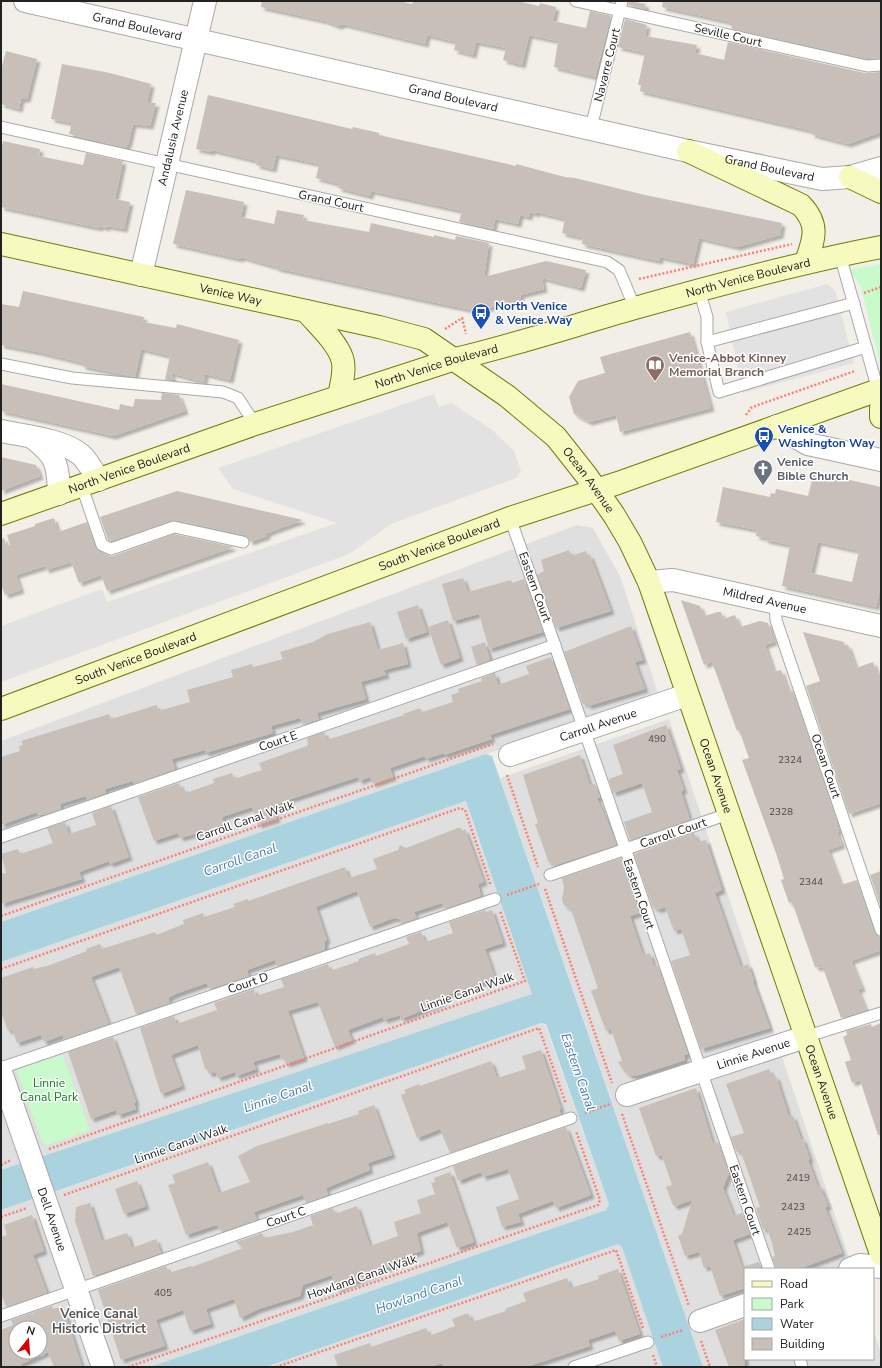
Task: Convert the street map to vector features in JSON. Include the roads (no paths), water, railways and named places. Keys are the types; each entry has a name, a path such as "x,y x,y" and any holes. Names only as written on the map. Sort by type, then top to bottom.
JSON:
{"main road":[{"path":"688,151 801,205 810,214 814,229 814,238 806,262"},
{"path":"850,177 881,192"},
{"name":"Venice Way","path":"1,244 306,311 424,339 454,359"},
{"name":"North Venice Boulevard","path":"1,514 255,424 454,359 488,351 699,290 806,262 881,247"},
{"path":"306,311 333,344 342,359 343,372 339,396"},
{"name":"Ocean Avenue","path":"454,359 507,396 551,433 574,459 597,490 630,542 649,582 881,1254"},
{"path":"880,396 881,417"},
{"name":"South Venice Boulevard","path":"1,709 510,518 597,490 777,426 880,396"}],"street":[{"name":"Grand Boulevard","path":"25,1 688,151 822,179 850,177 881,168"},
{"name":"Andalusia Avenue","path":"141,275 168,165 204,1"},
{"path":"777,426 808,444 881,460"},
{"path":"1,431 60,443 72,448 82,456 90,483"},
{"path":"33,438 47,448 56,463 59,494"},
{"name":"Mildred Avenue","path":"649,582 673,580 881,626"},
{"name":"Carroll Avenue","path":"502,755 583,730 687,695"},
{"name":"Linnie Avenue","path":"618,1099 805,1037"},
{"name":"Dell Avenue","path":"1,1072 75,1290 103,1367"},
{"path":"852,1268 860,1265 881,1267"},
{"path":"695,1325 744,1305"}],"lane":[{"name":"Seville Court","path":"576,1 621,6 867,66 881,65"},
{"name":"Navarre Court","path":"591,128 621,6"},
{"name":"Grand Court","path":"1,127 607,262 619,270 635,308"},
{"path":"840,255 880,396"},
{"path":"699,290 707,317 707,342 719,392 866,347"},
{"path":"707,342 854,303"},
{"path":"1,364 72,378 223,392 238,398 255,424"},
{"path":"90,483 92,520 102,545 105,548 111,549 174,527 243,542"},
{"name":"Eastern Court","path":"510,518 769,1268"},
{"name":"Ocean Court","path":"775,602 776,620 881,930"},
{"name":"Court E","path":"1,837 555,645"},
{"name":"Carroll Court","path":"546,879 728,814"},
{"name":"Court D","path":"1,1068 496,899"},
{"name":"Linnie Avenue","path":"805,1037 881,1012"},
{"name":"Court C","path":"1,1316 571,1118"},
{"path":"574,1367 648,1342"}],"water":[{"path":"486,754 492,756 703,1367 663,1367 622,1247 618,1244 266,1367 150,1367 606,1210 609,1204 546,1024 541,1023 1,1210 1,1170 532,994 466,801 1,962 1,922"}],"place":[{"name":"North Venice & Venice Way","path":"481,330"},
{"name":"Venice-Abbot Kinney Memorial Branch","path":"655,382"},
{"name":"Venice & Washington Way","path":"764,453"},
{"name":"Venice Bible Church","path":"763,486"}],"district":[{"name":"Venice Canal Historic District","path":"99,1322"}],"water label":[{"name":"Carroll Canal","path":"240,860"},
{"name":"Eastern Canal","path":"578,1072"},
{"name":"Linnie Canal","path":"278,1097"},
{"name":"Howland Canal","path":"419,1295"}],"park label":[{"name":"Linnie Canal Park","path":"49,1090"}]}
